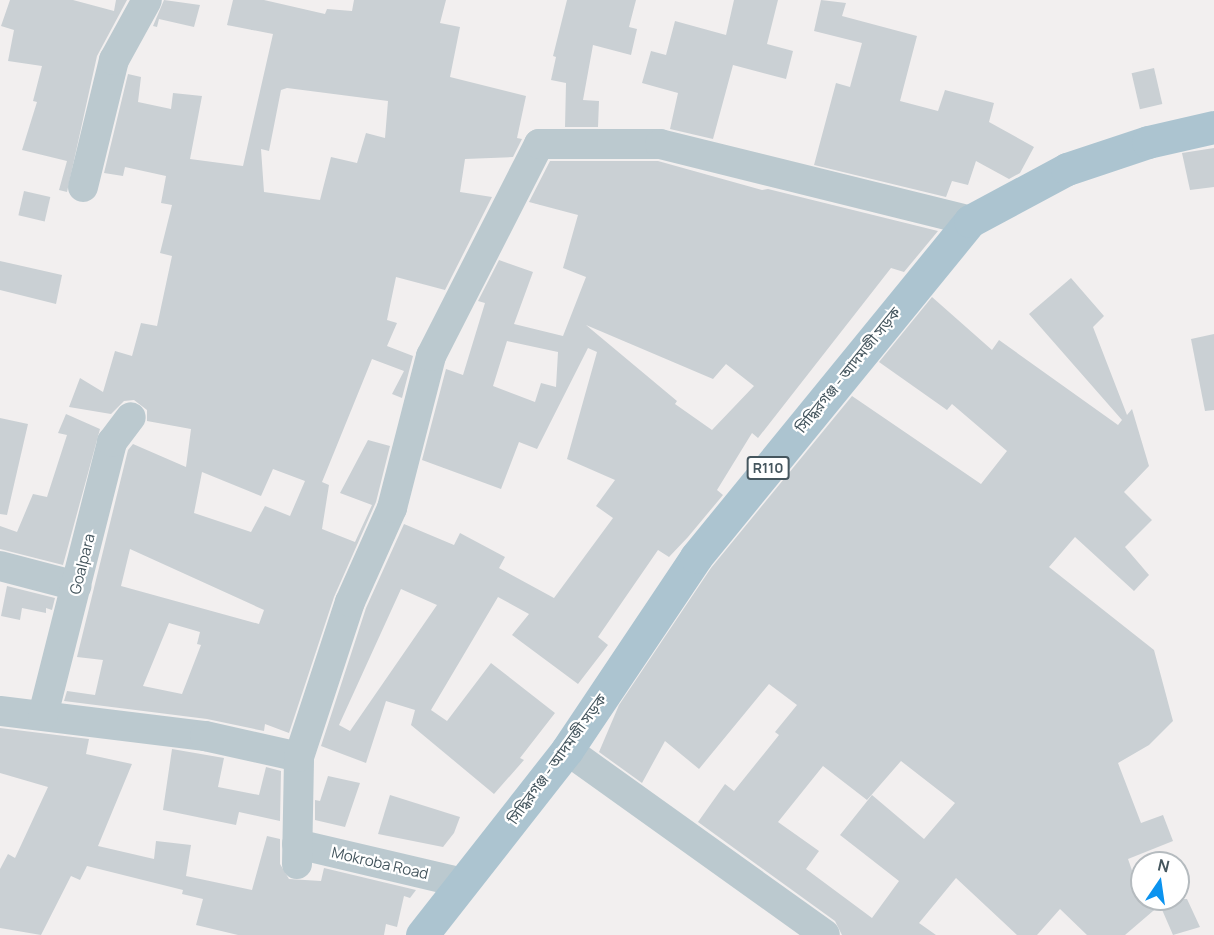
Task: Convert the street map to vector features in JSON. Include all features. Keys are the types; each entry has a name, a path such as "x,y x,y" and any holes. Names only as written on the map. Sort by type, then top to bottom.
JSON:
{"main road":[{"name":"সিদ্ধিরগঞ্জ - আদমজী সড়ক","path":"422,935 567,750 696,557 970,221 1067,169 1148,142 1214,127"}],"street":[{"path":"84,187 114,60 147,0"},
{"path":"0,711 205,736 299,757 350,602 392,508 430,356 539,144 660,144 970,221"},
{"name":"Goalpara","path":"44,715 112,442 131,417"},
{"path":"0,566 76,586"},
{"path":"567,750 825,935"},
{"name":"Mokroba Road","path":"299,757 297,854 464,883"}],"building":[{"path":"10,0 73,0 114,11 116,0 127,0 97,56 67,192 59,190 67,161 22,150 37,102 33,101 42,66 8,61 14,30 1,26"},
{"path":"164,0 200,5 194,27 159,19 157,27 153,26"},
{"path":"233,0 264,0 325,14 327,9 352,11 354,0 446,0 440,23 460,27 450,77 526,96 517,138 522,139 513,157 465,159 460,192 492,197 445,290 396,277 387,320 397,323 387,346 413,356 402,398 392,394 404,371 372,359 322,482 329,485 322,529 355,542 372,505 340,493 368,440 390,446 376,502 334,597 289,733 265,724 264,731 207,719 64,701 67,691 95,695 103,660 77,657 128,450 133,444 186,467 191,429 147,421 147,410 134,400 124,401 111,414 69,407 80,378 103,392 115,351 132,356 141,323 157,326 172,256 160,253 172,205 161,203 166,176 125,167 123,176 104,173 128,74 141,77 138,102 171,109 173,93 202,96 190,159 243,166 273,34 227,25","holes":["287,88 388,101 385,138 366,133 357,163 331,157 320,200 264,192 261,149 269,151 281,90","273,469 305,481 290,516 265,506 251,532 194,513 202,472 261,496","130,549 264,610 259,624 121,586","169,623 200,632 197,644 201,645 182,694 143,686"]},
{"path":"567,0 636,0 629,27 637,29 631,55 593,45 583,100 599,101 598,127 565,127 566,83 551,80 556,57 553,56"},
{"path":"734,0 778,0 767,44 793,51 786,79 733,65 713,139 670,129 678,93 642,83 651,51 666,55 675,21 726,35"},
{"path":"821,0 846,3 842,16 917,36 900,101 938,111 945,90 994,103 989,122 1034,147 1020,173 1009,179 976,161 968,185 952,181 946,197 814,165 836,83 850,87 862,43 814,31"},
{"path":"1154,68 1162,104 1140,109 1132,73"},
{"path":"1214,148 1214,187 1190,190 1182,153"},
{"path":"550,161 658,161 762,190 768,189 938,231 904,272 891,268 758,438 752,433 717,490 723,495 688,537 669,557 658,550 598,637 608,645 578,684 512,635 529,614 498,597 431,710 447,721 491,663 555,713 520,758 524,760 494,794 411,725 415,710 386,701 366,763 321,746 366,608 404,524 454,545 460,533 505,557 499,568 554,598 613,518 596,506 615,480 567,459 597,352 588,348 537,449 519,442 501,489 422,460 446,369 463,375 485,303 478,301 499,260 533,272 514,324 563,336 586,277 563,268 578,215 529,202","holes":["586,325 713,379 726,364 754,386 712,430 675,404 677,401","507,341 558,352 556,387 541,383 535,402 493,386","401,589 437,605 350,731 339,725"]},
{"path":"24,191 50,197 45,221 18,215"},
{"path":"0,261 62,275 56,304 0,290"},
{"path":"1071,278 1104,316 1093,327 1127,415 1132,409 1149,466 1124,492 1152,520 1125,547 1149,575 1134,591 1075,537 1049,567 1154,650 1173,721 1149,745 1118,763 1141,823 1163,815 1173,841 1148,851 1130,851 1128,859 1130,911 1153,911 1125,935 1087,935 1060,909 1037,935 1017,935 956,878 919,923 936,935 842,935 835,921 698,822 725,784 734,791 779,735 775,732 797,705 769,684 699,769 665,741 642,783 599,752 619,705 711,568 852,396 981,484 1007,451 952,404 947,410 879,362 932,297 992,350 999,340 1118,425 1122,420 1029,314","holes":["901,761 955,803 924,839 872,795 840,835 899,881 872,918 806,869 819,851 778,822 823,766 867,800"]},
{"path":"1214,334 1214,410 1205,411 1191,339"},
{"path":"66,414 100,429 63,565 0,549 0,526 17,532 33,494 47,497 67,435 58,433"},
{"path":"0,418 28,424 7,515 0,514"},
{"path":"7,586 55,598 52,610 46,608 46,613 22,608 20,620 1,616"},
{"path":"0,728 89,739 86,754 132,764 98,846 154,859 156,841 191,845 186,876 252,890 267,836 280,839 280,864 289,879 321,881 324,868 416,890 410,898 404,896 397,927 386,924 384,935 238,935 196,925 203,899 182,894 183,890 87,866 80,880 71,876 41,935 0,928 0,869 8,854 15,858 48,787 0,773"},
{"path":"172,749 224,758 218,787 259,795 266,767 281,771 280,821 239,812 236,825 163,810"},
{"path":"328,776 360,783 345,827 315,820 315,800 320,801"},
{"path":"390,795 460,817 454,833 443,847 378,834"},
{"path":"1190,905 1200,927 1173,935 1163,911 1190,911"}]}
